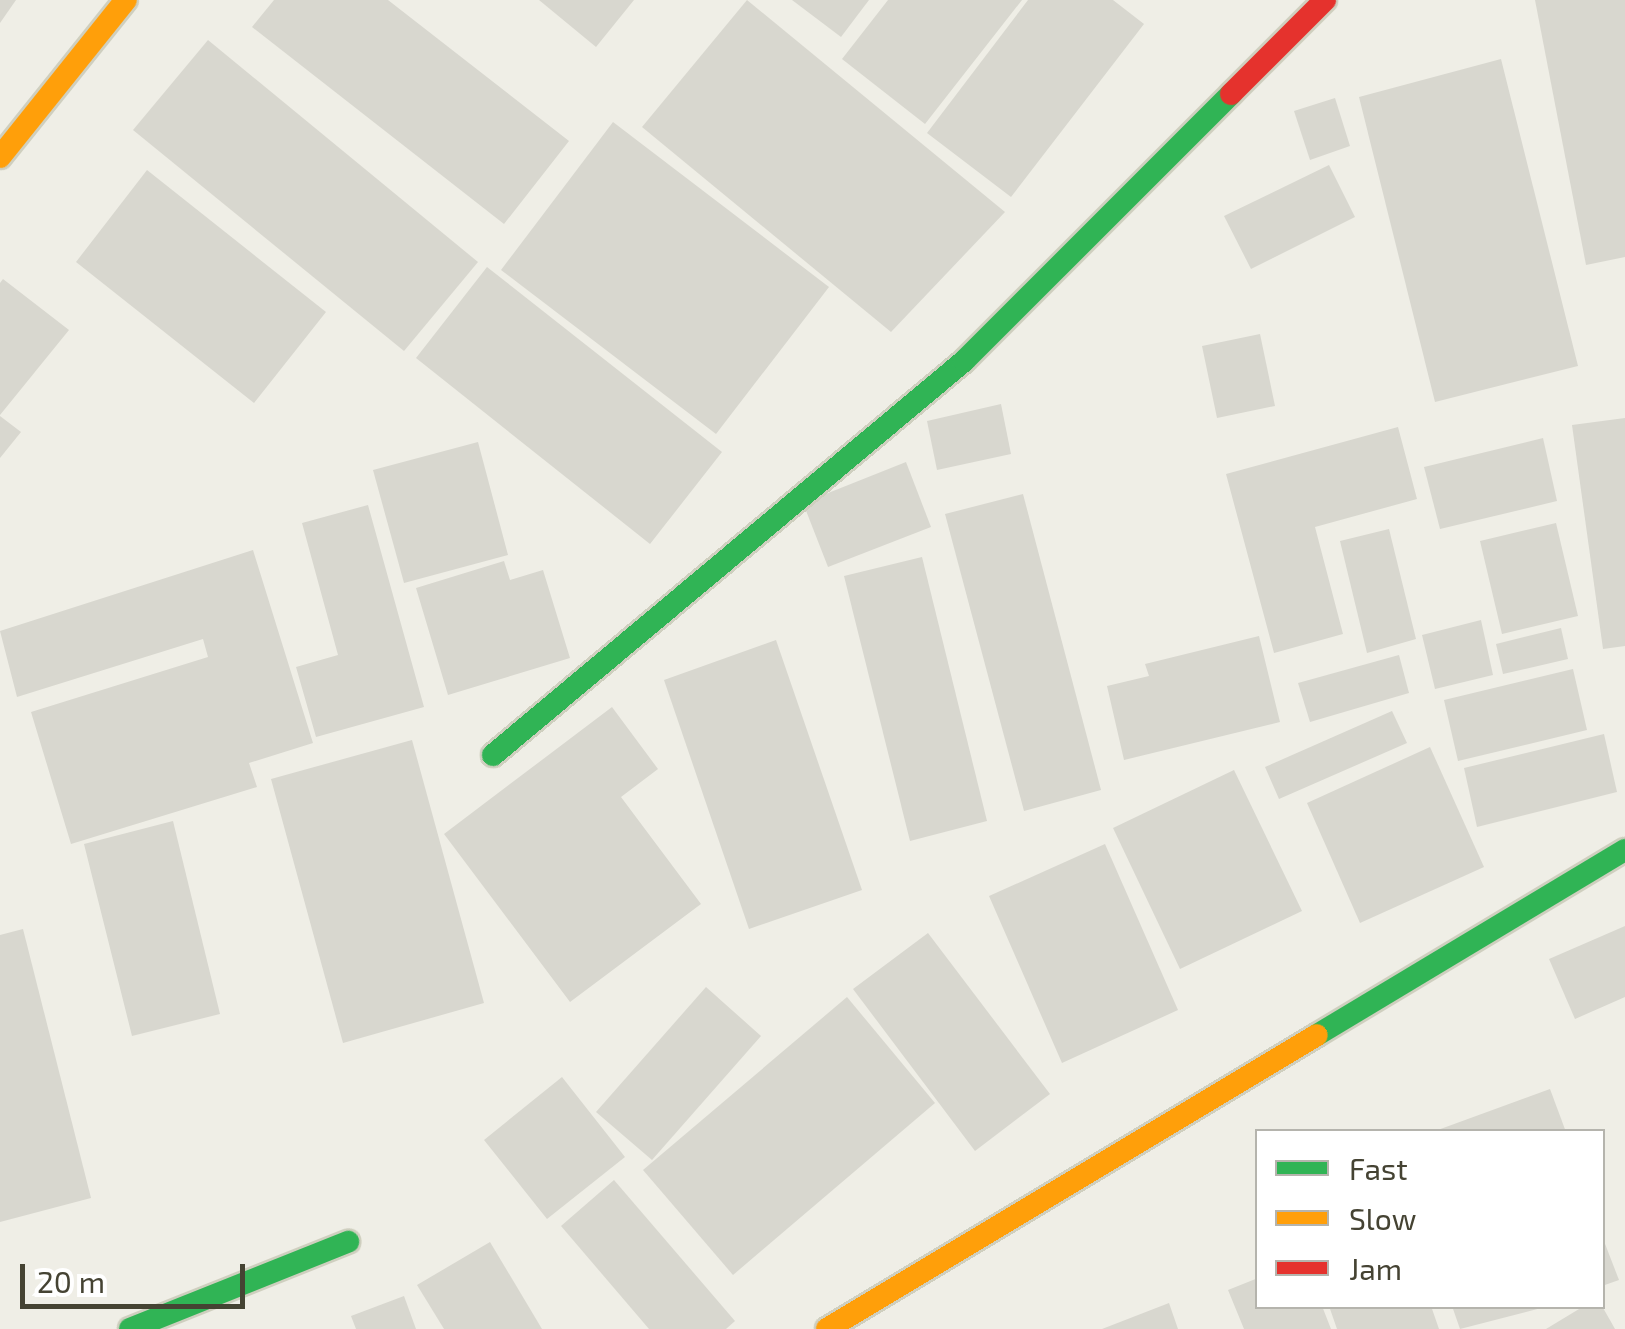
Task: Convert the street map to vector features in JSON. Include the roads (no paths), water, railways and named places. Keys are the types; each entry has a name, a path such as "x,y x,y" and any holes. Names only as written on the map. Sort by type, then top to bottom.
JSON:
{"street":[{"path":"0,157 126,0"},
{"path":"493,756 964,361 1325,0"},
{"path":"827,1329 1625,850"},
{"path":"130,1329 348,1242"}]}
